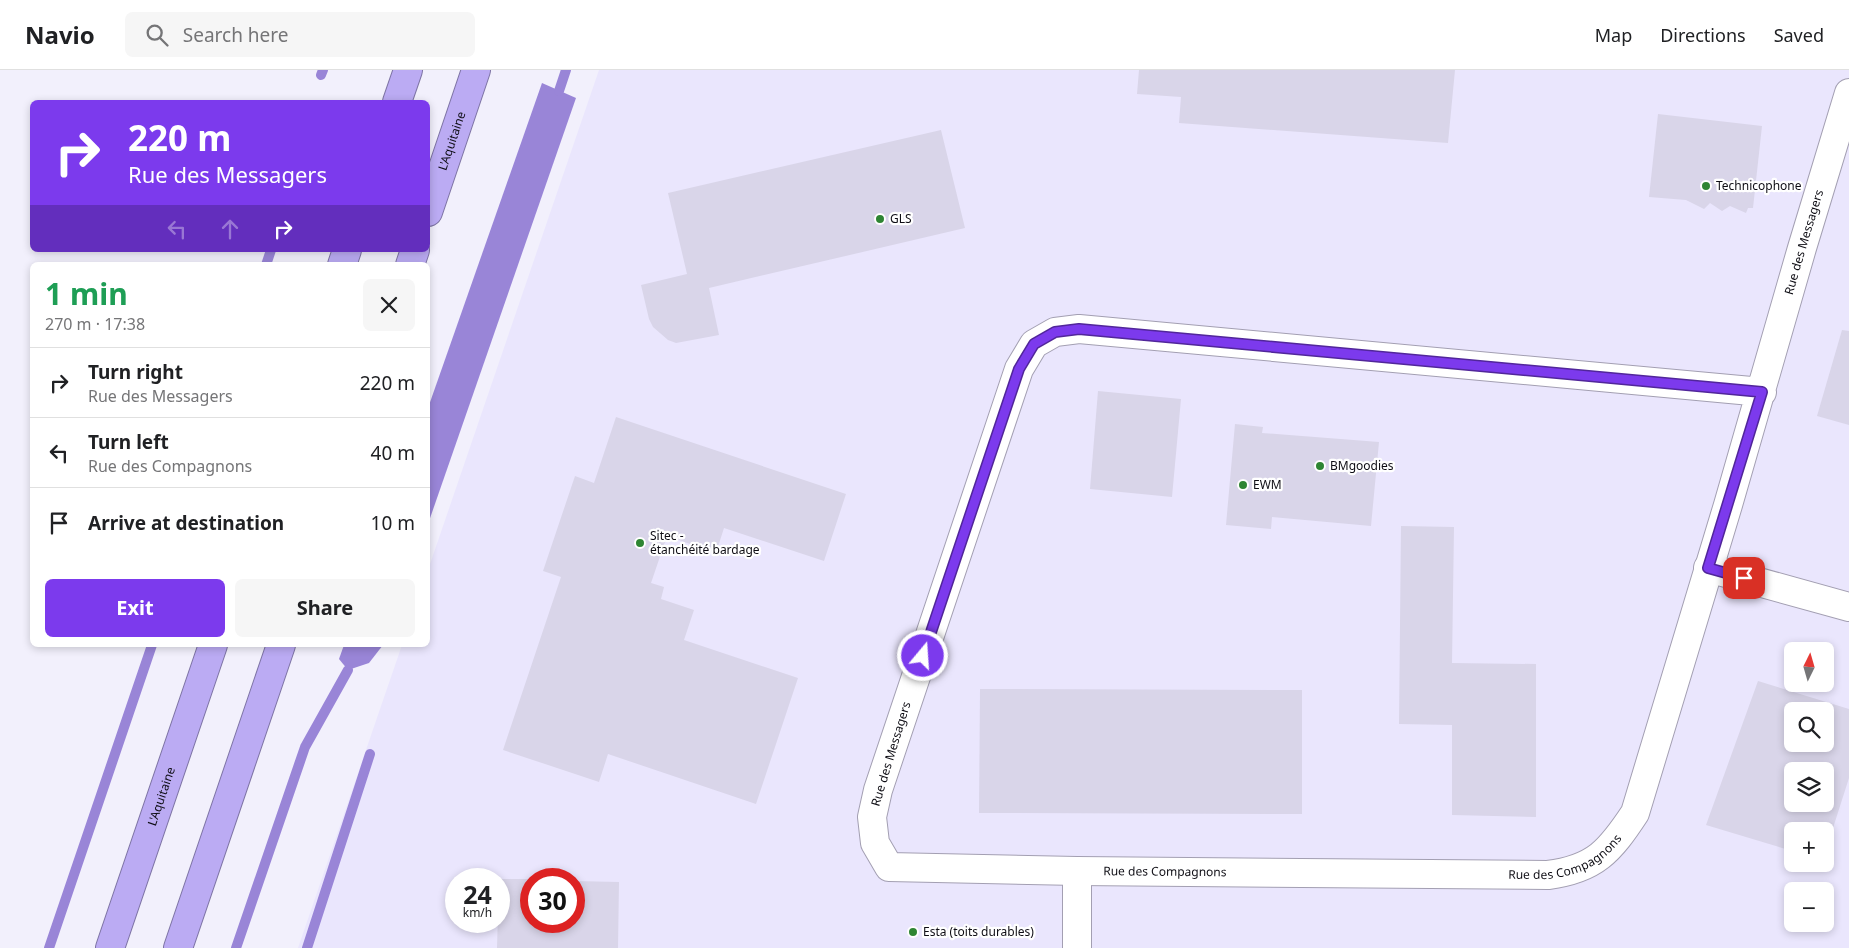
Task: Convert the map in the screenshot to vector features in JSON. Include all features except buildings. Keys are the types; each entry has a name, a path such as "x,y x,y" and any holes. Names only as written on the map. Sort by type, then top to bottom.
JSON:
{"highway":[{"path":"398,100 408,70"},
{"name":"L'Aquitaine","path":"430,206 476,70"},
{"name":"L'Aquitaine","path":"110,948 212,647"},
{"path":"178,948 280,647"}],"street":[{"name":"Rue des Messagers","path":"1708,568 1762,392 1802,248 1849,93"},
{"name":"Rue des Messagers","path":"889,867 875,842 872,817 878,790 1019,369 1034,344 1055,332 1079,329 1762,392"},
{"path":"1708,568 1849,607"},
{"name":"Rue des Compagnons","path":"889,867 1077,871 1548,875 1569,872 1589,864 1604,853 1617,840 1635,813 1708,568"},
{"path":"1077,871 1077,948"}],"shaded area":[{"path":"599,70 1849,70 1849,948 298,948 401,647 430,647 430,564"},
{"path":"542,83 576,98 430,518 430,402"},
{"path":"343,647 381,647 369,663 348,670 339,659"}],"waterway":[{"path":"321,75 323,70"},
{"path":"559,91 566,70"},
{"path":"267,262 270,252"},
{"path":"49,948 151,647"},
{"path":"236,948 305,747 348,670"},
{"path":"307,948 370,754"}],"place":[{"name":"Technicophone","path":"1706,186"},
{"name":"GLS","path":"880,219"},
{"name":"BMgoodies","path":"1320,466"},
{"name":"EWM","path":"1243,485"},
{"name":"Sitec - étanchéité bardage","path":"640,543"},
{"name":"Esta (toits durables)","path":"913,932"}],"route":[{"path":"923,656 1019,369 1034,344 1055,332 1079,329 1762,392 1708,568 1744,578"}]}
